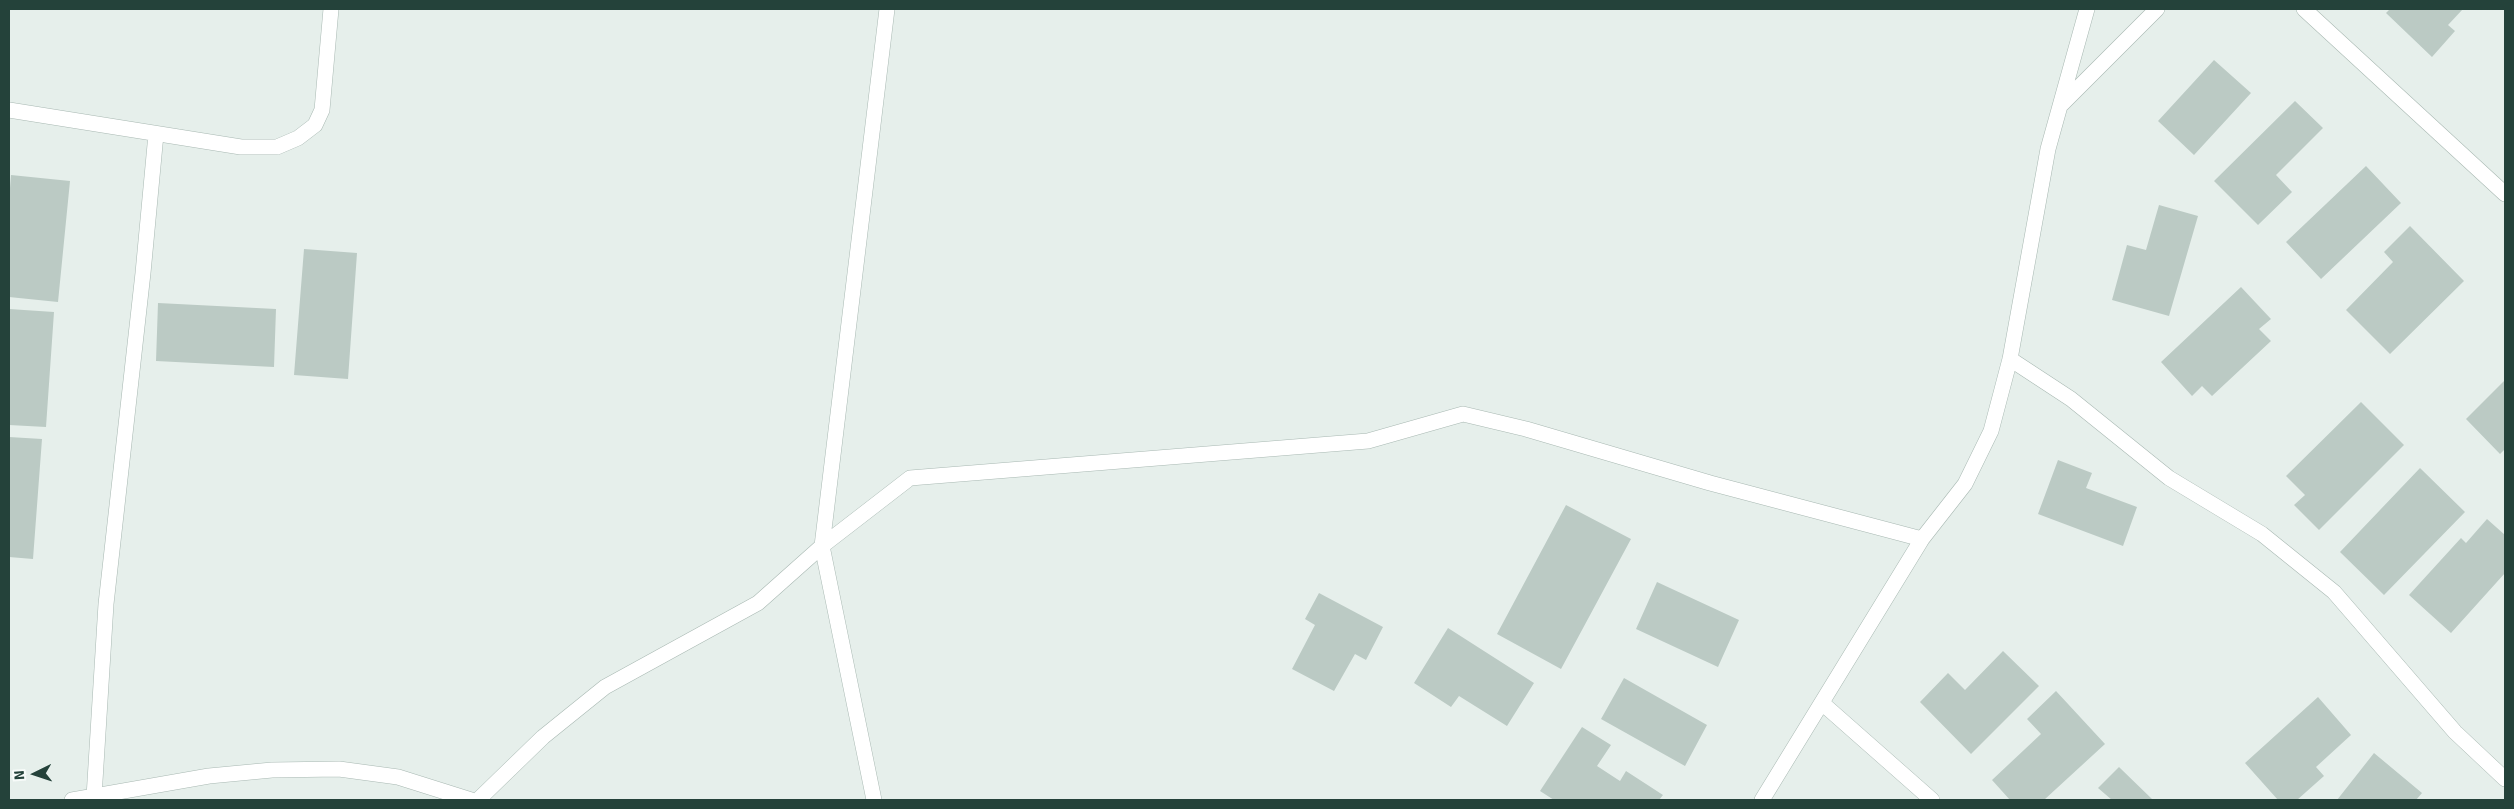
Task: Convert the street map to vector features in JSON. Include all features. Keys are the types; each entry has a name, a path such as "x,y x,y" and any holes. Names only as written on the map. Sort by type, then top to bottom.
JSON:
{"street":[{"path":"9,110 241,147 277,147 298,138 315,125 322,110 331,9"},
{"path":"874,800 822,546 887,9"},
{"path":"1762,800 1922,539 1965,484 1991,431 2010,359 2048,150 2087,9"},
{"path":"2060,106 2157,9"},
{"path":"2304,9 2505,194"},
{"path":"94,797 106,604 143,273 156,134"},
{"path":"2010,359 2071,399 2169,478 2262,534 2334,592 2455,732 2505,779"},
{"path":"478,800 543,737 605,687 758,603 822,546 910,478 1368,441 1463,414 1526,429 1710,484 1922,539"},
{"path":"1822,703 1932,800"},
{"path":"72,800 210,776 272,770 339,769 398,778 471,800"}],"building":[{"path":"2390,9 2463,9 2448,25 2455,31 2432,57 2386,13"},
{"path":"2214,60 2251,93 2194,155 2158,121"},
{"path":"2295,101 2323,128 2276,175 2292,192 2258,225 2214,181"},
{"path":"2366,166 2401,203 2321,279 2286,242"},
{"path":"11,175 70,181 58,302 9,297 9,201"},
{"path":"2159,205 2198,216 2169,316 2112,300 2127,245 2146,250"},
{"path":"2410,226 2464,281 2390,354 2346,310 2393,262 2384,252"},
{"path":"304,249 357,253 348,379 294,375"},
{"path":"2241,287 2271,319 2259,329 2271,341 2212,396 2202,386 2192,396 2161,362"},
{"path":"158,303 276,309 274,367 156,361"},
{"path":"9,309 54,312 46,427 9,425"},
{"path":"2505,380 2505,449 2500,454 2466,419"},
{"path":"2361,402 2404,445 2319,530 2294,505 2305,495 2286,476"},
{"path":"9,437 42,439 33,559 9,557"},
{"path":"2058,460 2092,473 2086,488 2137,507 2123,546 2038,514"},
{"path":"2420,468 2465,512 2384,595 2340,552"},
{"path":"1566,505 1631,539 1561,669 1497,634"},
{"path":"2487,519 2505,535 2505,573 2451,633 2409,595 2461,538 2466,543"},
{"path":"1657,582 1739,620 1718,667 1636,629"},
{"path":"1319,593 1383,627 1366,660 1355,654 1334,691 1292,669 1315,625 1305,619"},
{"path":"1448,628 1534,683 1507,726 1459,696 1451,707 1414,683"},
{"path":"2003,651 2039,686 1971,754 1920,702 1948,673 1965,690"},
{"path":"1624,678 1707,725 1685,766 1601,719"},
{"path":"2056,691 2105,744 2044,800 2010,800 1992,780 2041,734 2027,719"},
{"path":"2318,697 2351,735 2316,767 2324,776 2297,800 2278,800 2245,763"},
{"path":"1582,727 1611,745 1597,766 1620,781 1626,771 1663,795 1659,800 1554,800 1540,791"},
{"path":"2374,753 2422,793 2416,800 2337,800"},
{"path":"2119,767 2153,800 2112,800 2098,788"}]}
